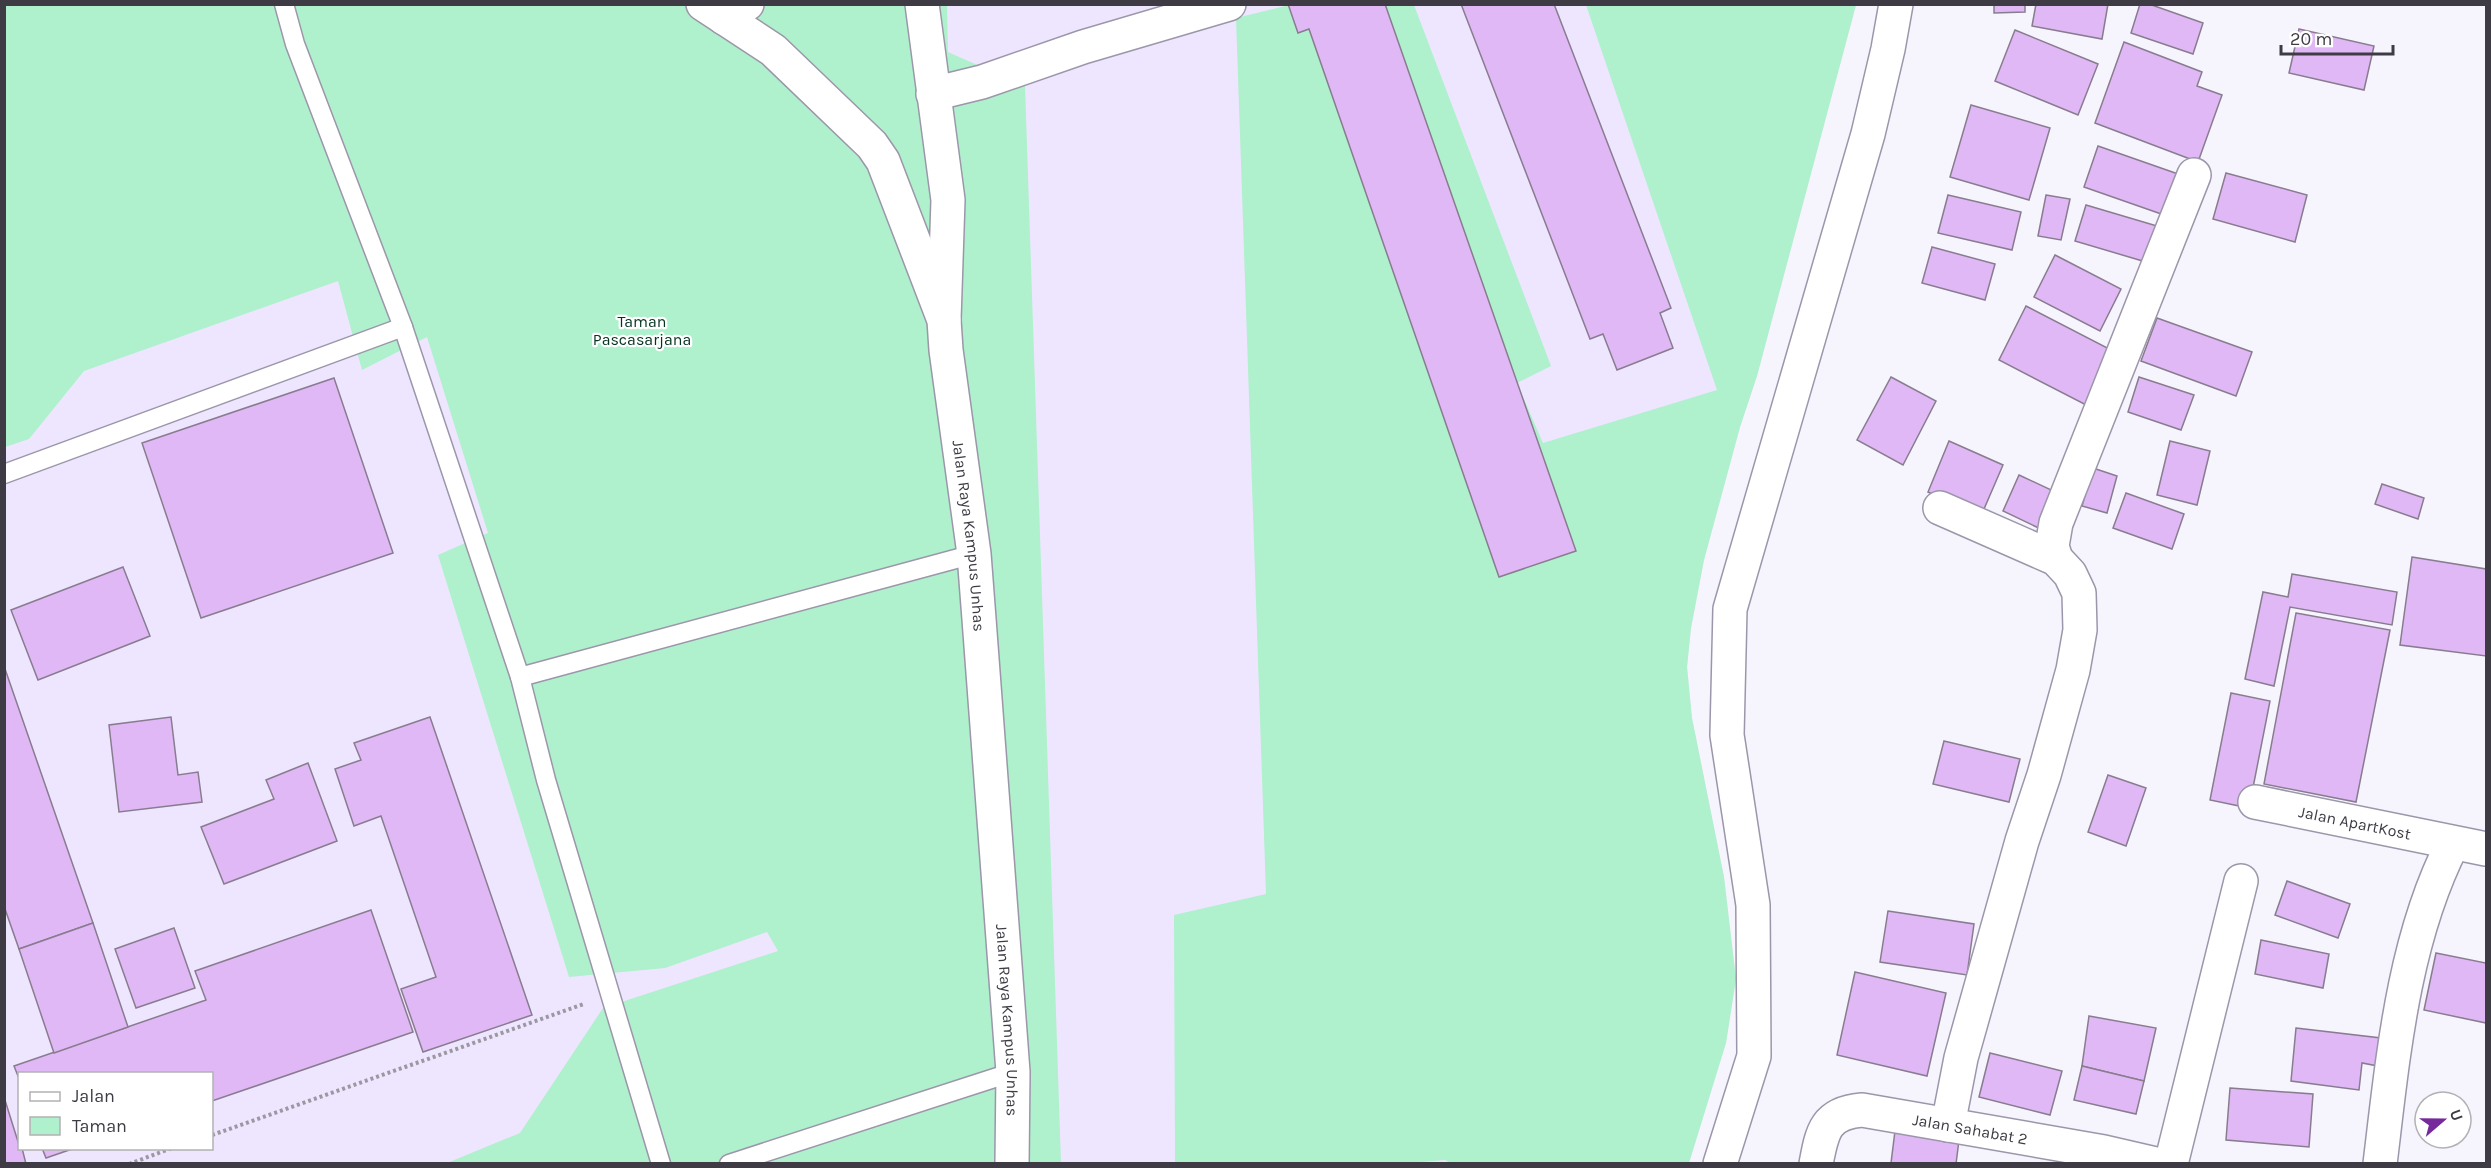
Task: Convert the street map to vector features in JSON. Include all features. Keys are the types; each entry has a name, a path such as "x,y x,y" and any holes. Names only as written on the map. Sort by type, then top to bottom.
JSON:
{"street":[{"path":"922,4 948,200 944,320"},
{"path":"933,94 982,82 1083,47 1229,4"},
{"path":"1720,1164 1754,1056 1753,905 1727,735 1730,609 1868,134 1896,4"},
{"name":"Jalan Raya Kampus Unhas","path":"725,9 773,50 872,145 887,170 944,320 946,350 974,554 1013,1072 1012,1164"},
{"path":"2056,559 2052,546 2056,523 2194,175"},
{"path":"1940,508 2056,559 2070,574 2079,593 2080,630 2073,670 1961,1058 1948,1125"},
{"name":"Jalan ApartKost","path":"2255,802 2487,849"},
{"path":"2380,1164 2399,1021 2428,899 2453,843"},
{"path":"2171,1164 2241,881"},
{"name":"Jalan Sahabat 2","path":"1816,1164 1822,1134 1833,1120 1846,1111 1862,1110 2104,1152 2156,1164"}],"lane":[{"path":"285,4 295,44 403,327 520,677 546,780 662,1164"},
{"path":"4,474 403,327"},
{"path":"520,677 974,554"},
{"path":"729,1164 1013,1072"}],"path":[{"path":"213,1135 611,995"},
{"path":"129,1164 169,1150"}],"shaded area":[{"path":"5,5 1856,5 1757,376 1740,427 1704,560 1691,628 1687,667 1692,718 1724,877 1736,979 1726,1043 1689,1163 5,1164"}],"green space":[{"name":"Taman Pascasarjana","path":"4,5 947,5 948,52 1025,86 1061,1163 447,1163 520,1133 603,1008 778,951 767,932 665,968 569,977 438,555 488,533 427,337 362,370 338,281 84,371 29,439 5,447"},
{"path":"1289,5 1414,5 1551,366 1517,383 1543,443 1717,390 1586,5 1856,5 1757,376 1740,427 1704,560 1691,628 1687,667 1692,718 1724,877 1736,979 1726,1043 1689,1163 1452,1164 1445,1160 1395,1164 1175,1163 1174,915 1266,894 1236,18"}],"building":[{"path":"1288,4 1385,4 1576,551 1499,577 1309,29 1298,33"},
{"path":"1461,4 1554,4 1671,308 1660,313 1673,348 1617,370 1603,334 1590,339"},
{"path":"1994,4 2025,4 2025,12 1994,13"},
{"path":"2036,4 2108,4 2102,39 2032,26"},
{"path":"2140,4 2149,4 2203,23 2193,54 2131,33"},
{"path":"2299,29 2374,46 2364,90 2289,73"},
{"path":"2015,30 2098,64 2078,115 1995,81"},
{"path":"2124,42 2202,72 2197,86 2222,95 2198,162 2095,123"},
{"path":"1971,105 2050,128 2029,200 1950,177"},
{"path":"2098,146 2181,175 2167,216 2084,187"},
{"path":"2226,173 2307,195 2295,242 2213,219"},
{"path":"1948,195 2021,212 2012,250 1938,233"},
{"path":"2046,195 2070,199 2061,240 2038,236"},
{"path":"2086,205 2157,226 2146,262 2075,241"},
{"path":"1932,247 1995,264 1985,300 1922,283"},
{"path":"2055,255 2121,289 2100,331 2034,297"},
{"path":"2026,306 2119,354 2092,408 1999,360"},
{"path":"2157,318 2252,352 2236,396 2141,361"},
{"path":"1891,377 1936,401 1903,465 1857,440"},
{"path":"2139,377 2194,395 2181,430 2128,412"},
{"path":"334,378 393,553 201,618 142,443"},
{"path":"1949,441 2003,465 1981,516 1928,492"},
{"path":"2170,441 2210,451 2197,505 2157,495"},
{"path":"2093,468 2117,476 2107,513 2082,506"},
{"path":"2019,475 2062,495 2045,531 2003,511"},
{"path":"2382,484 2424,498 2418,519 2375,504"},
{"path":"2126,493 2184,514 2172,549 2113,528"},
{"path":"2412,557 2486,569 2486,656 2400,645"},
{"path":"123,567 150,636 38,680 11,610"},
{"path":"2292,574 2397,592 2392,625 2290,607 2274,686 2245,679 2263,592 2288,597"},
{"path":"2296,613 2390,630 2356,802 2264,784"},
{"path":"4,666 93,923 19,949 4,906"},
{"path":"2231,693 2270,701 2249,808 2210,800"},
{"path":"171,717 178,775 198,772 202,802 119,812 109,725"},
{"path":"430,717 532,1015 423,1052 401,989 436,977 381,816 354,826 335,769 361,760 354,743"},
{"path":"1944,741 2020,759 2009,802 1933,784"},
{"path":"308,763 337,841 224,884 201,827 274,799 266,780"},
{"path":"2108,775 2146,788 2126,846 2088,832"},
{"path":"2287,881 2350,904 2338,938 2275,915"},
{"path":"371,910 413,1032 213,1101 213,1072 18,1072 18,1076 14,1066 206,1000 195,971"},
{"path":"1888,911 1974,924 1967,975 1880,962"},
{"path":"93,923 128,1027 54,1053 19,949"},
{"path":"174,928 195,988 136,1008 115,949"},
{"path":"2261,940 2329,954 2323,988 2255,974"},
{"path":"2436,953 2486,963 2486,1023 2424,1010"},
{"path":"1855,972 1946,993 1927,1076 1837,1055"},
{"path":"2089,1016 2156,1028 2144,1081 2082,1066"},
{"path":"2296,1028 2381,1038 2378,1066 2362,1063 2359,1090 2291,1081"},
{"path":"1990,1053 2062,1071 2050,1115 1979,1097"},
{"path":"2082,1066 2144,1081 2136,1114 2074,1100"},
{"path":"2230,1088 2313,1094 2309,1147 2226,1140"},
{"path":"4,1097 18,1142 18,1150 22,1150 26,1164 4,1164"},
{"path":"1895,1131 1959,1140 1956,1164 1891,1163"},
{"path":"43,1150 69,1150 46,1158"}]}
